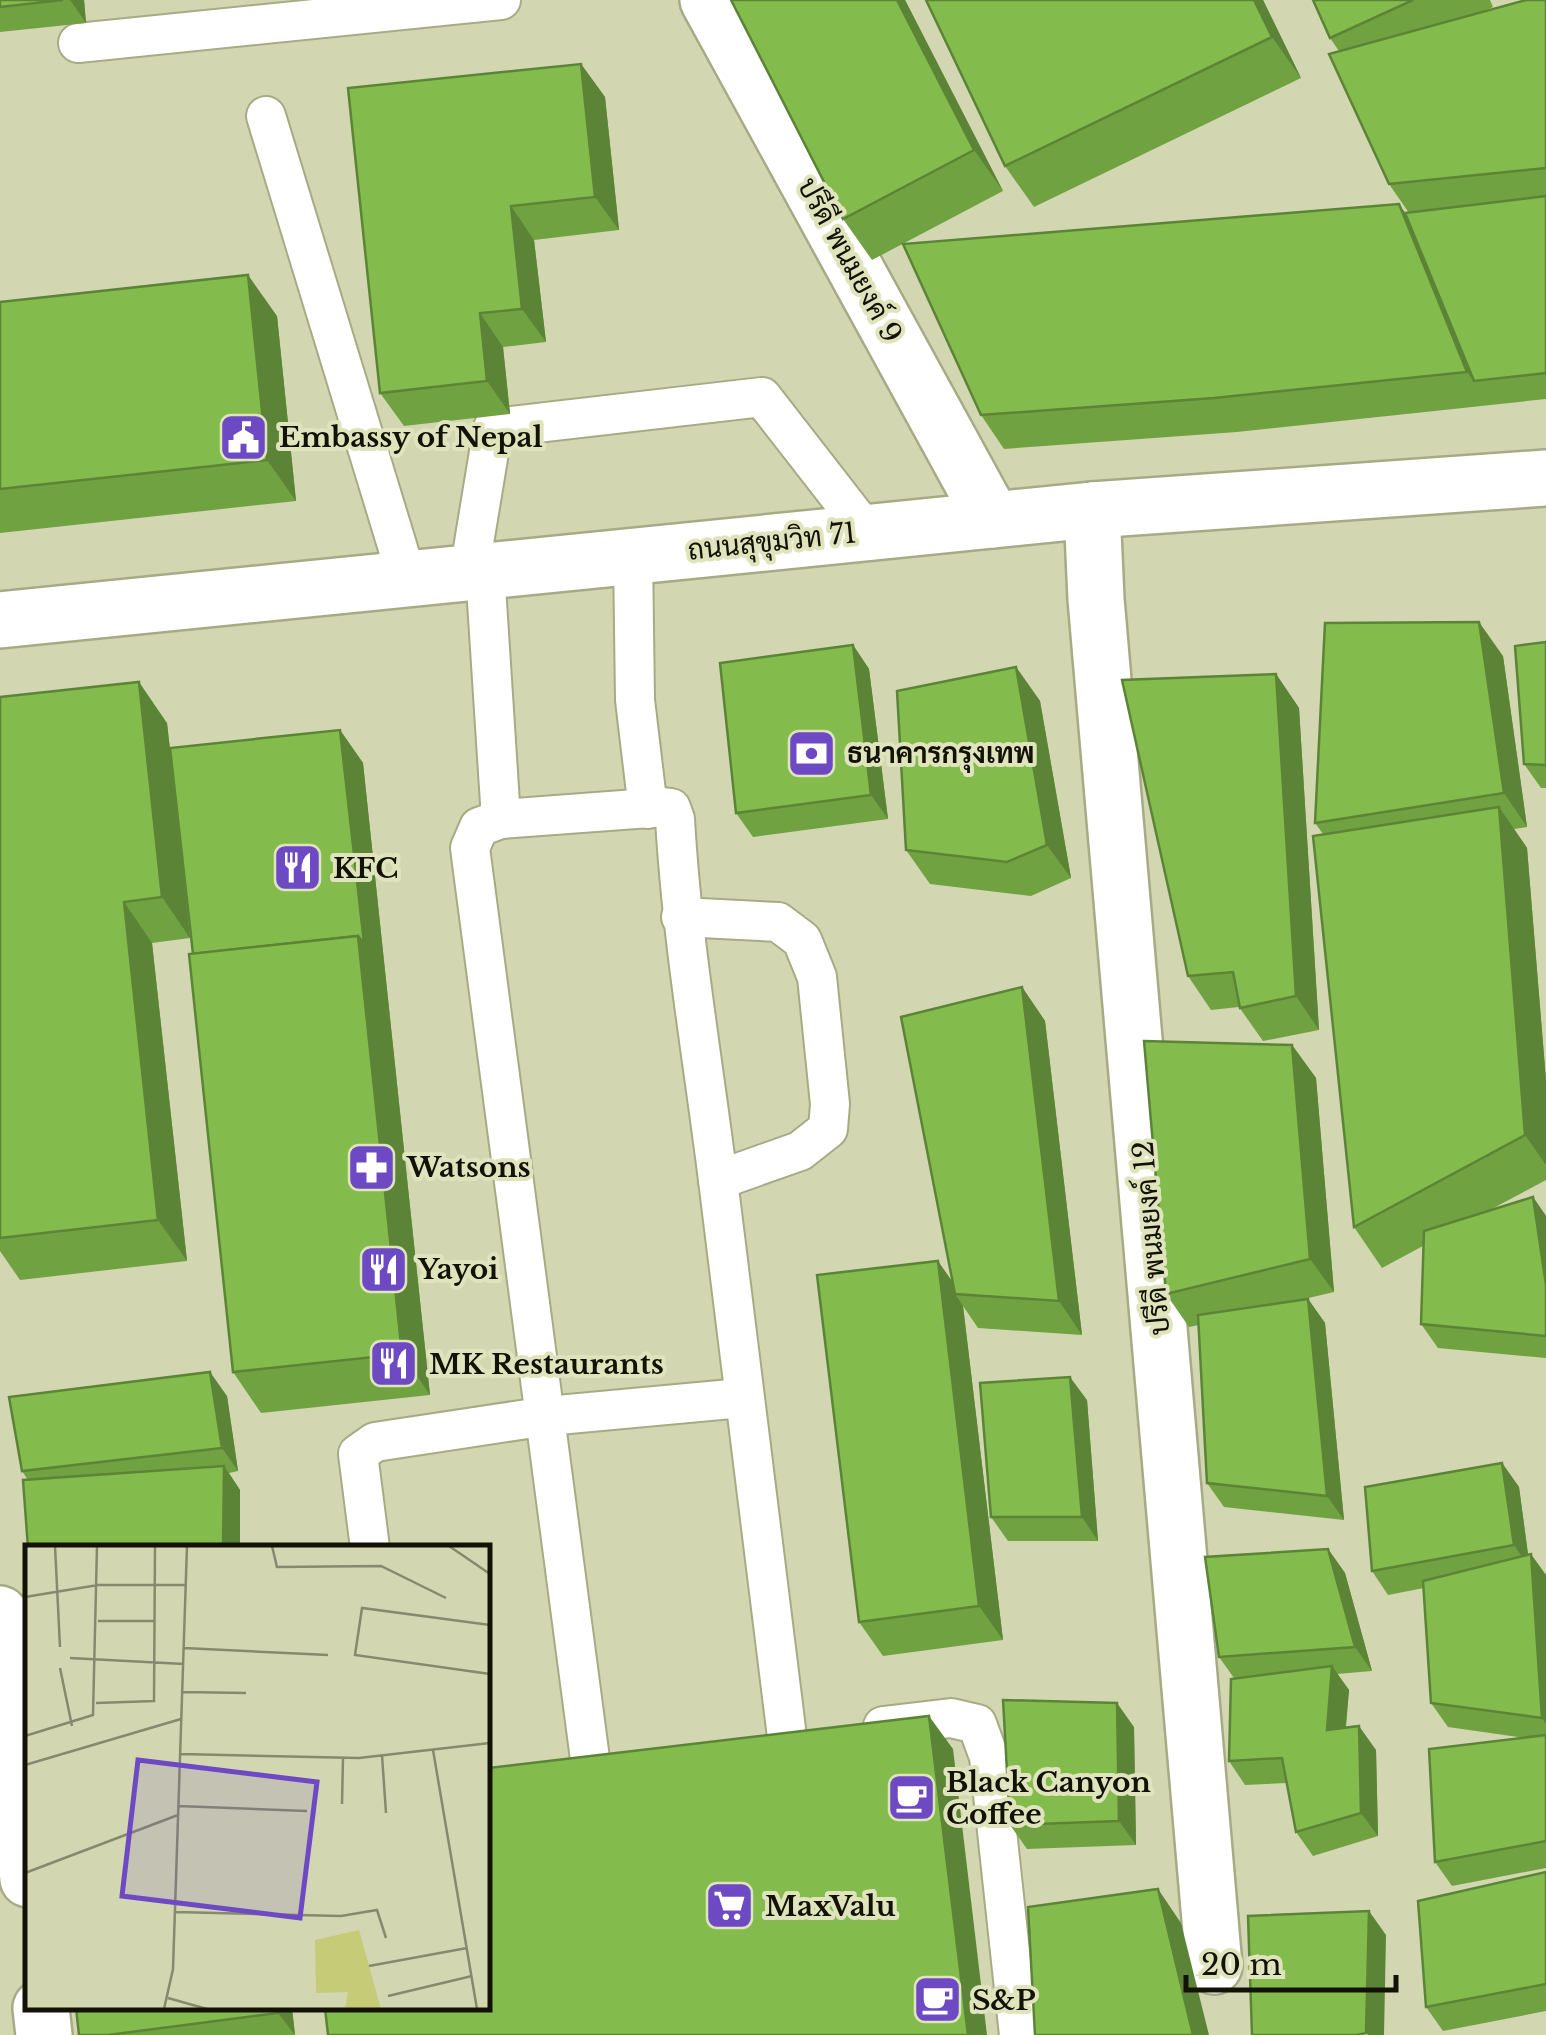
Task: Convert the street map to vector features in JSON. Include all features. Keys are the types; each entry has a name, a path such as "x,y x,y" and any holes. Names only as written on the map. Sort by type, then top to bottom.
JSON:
{"street":[{"name":"ปรีดี พนมยงค์ 9","path":"708,0 993,520"},
{"name":"ถนนสุขุมวิท 71","path":"0,620 1092,510 1546,478"},
{"name":"ปรีดี พนมยงค์ 12","path":"1092,510 1096,599 1214,1966"},
{"path":"0,1614 25,1851"},
{"path":"41,2010 44,2035"}],"lane":[{"path":"78,42 502,0"},
{"path":"266,116 407,578"},
{"path":"501,818 477,572 493,428 762,397 867,532"},
{"path":"633,555 636,700 648,808"},
{"path":"628,1755 573,1761 546,1416 470,848 479,827 501,818 671,808 681,917 718,1180 742,1398 802,1736 952,1718 977,1724 989,1757 1019,2035"},
{"path":"681,917 778,922 802,940 817,977 830,1104 828,1129 800,1150 718,1180"},
{"path":"370,1545 358,1454 375,1442 546,1416 742,1398"}],"building":[{"path":"0,0 63,0 0,7"},
{"path":"731,0 897,0 974,150 843,219"},
{"path":"926,0 1254,0 1272,37 1005,166"},
{"path":"1313,0 1413,0 1330,38"},
{"path":"1526,0 1546,0 1546,168 1389,184 1329,54"},
{"path":"581,64 595,197 511,206 522,309 480,313 487,381 380,393 348,88"},
{"path":"1546,196 1546,373 1474,381 1405,213"},
{"path":"1399,204 1467,372 1214,398 981,415 903,244"},
{"path":"248,275 267,460 0,489 0,302"},
{"path":"1479,622 1504,793 1315,823 1325,623"},
{"path":"1546,642 1546,765 1524,764 1515,646"},
{"name":"ธนาคารกรุงเทพ","path":"853,645 871,795 736,813 720,663"},
{"path":"1016,667 1047,845 1007,862 906,850 897,691"},
{"path":"1276,674 1296,996 1240,1008 1233,972 1188,976 1122,680"},
{"path":"139,682 162,897 124,902 158,1220 0,1238 0,697"},
{"path":"340,730 364,943 358,936 193,954 170,748"},
{"path":"1499,807 1525,1135 1354,1227 1313,836"},
{"path":"358,936 402,1354 233,1372 189,954"},
{"path":"1022,987 1059,1301 955,1294 901,1017"},
{"path":"1144,1041 1292,1045 1310,1259 1166,1294"},
{"path":"1533,1197 1546,1285 1546,1336 1421,1324 1424,1231"},
{"path":"938,1261 979,1606 859,1622 817,1275"},
{"path":"1308,1299 1327,1496 1207,1483 1198,1315"},
{"path":"210,1372 222,1448 22,1471 9,1397"},
{"path":"1070,1377 1082,1517 991,1517 980,1383"},
{"path":"1502,1463 1514,1545 1372,1571 1365,1487"},
{"path":"224,1466 223,1545 28,1545 23,1480"},
{"path":"1328,1549 1355,1647 1219,1657 1205,1557"},
{"path":"1531,1554 1542,1718 1431,1703 1423,1581"},
{"path":"1332,1666 1327,1730 1359,1726 1361,1813 1296,1832 1282,1758 1229,1761 1231,1679"},
{"path":"1003,1700 1117,1703 1119,1821 1010,1825"},
{"name":"MaxValu","path":"929,1716 968,2035 328,2035 325,2010 490,2010 490,1768"},
{"path":"1546,1735 1546,1841 1435,1862 1429,1749"},
{"path":"1546,1872 1546,1984 1426,2007 1418,1901"},
{"path":"1158,1889 1193,2035 1035,2035 1028,1907"},
{"path":"1369,1911 1366,2033 1252,2035 1248,1916"},
{"path":"76,2010 278,2010 108,2035 79,2035"}],"place":[{"name":"Embassy of Nepal","path":"244,437"},
{"name":"ธนาคารกรุงเทพ","path":"812,753"},
{"name":"KFC","path":"298,868"},
{"name":"Watsons","path":"372,1167"},
{"name":"Yayoi","path":"383,1269"},
{"name":"MK Restaurants","path":"394,1364"},
{"name":"Black Canyon Coffee","path":"911,1798"},
{"name":"MaxValu","path":"730,1906"},
{"name":"S&P","path":"937,2000"}]}
